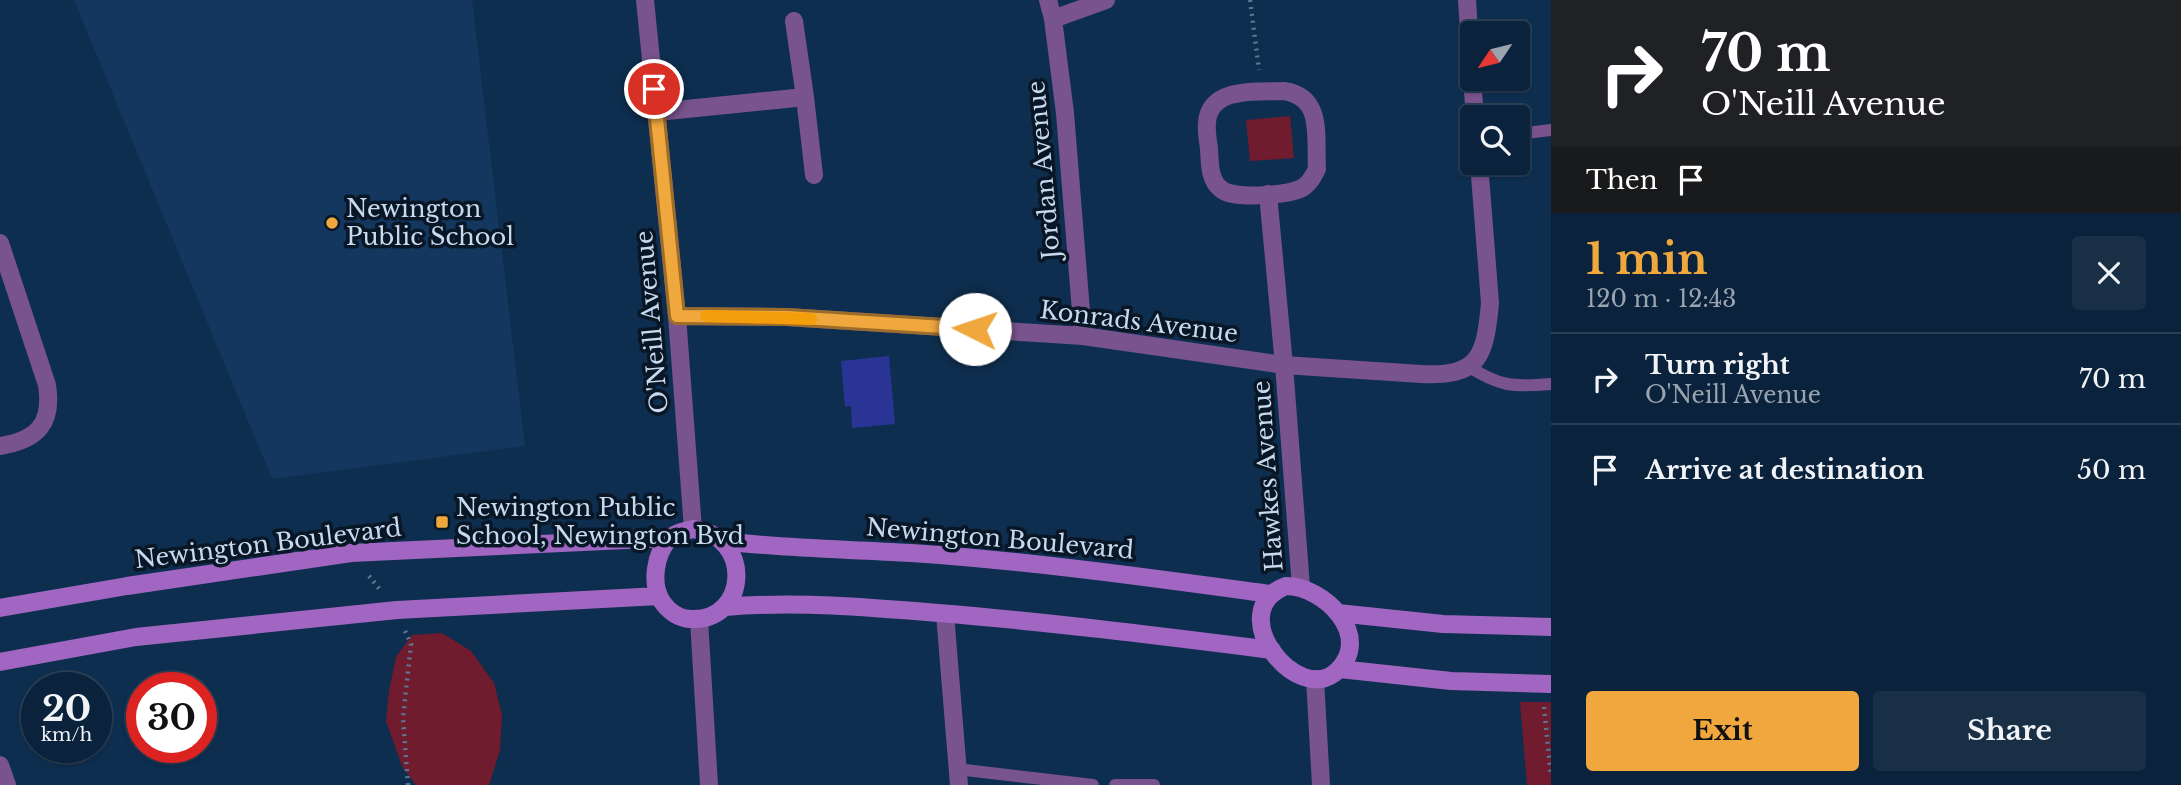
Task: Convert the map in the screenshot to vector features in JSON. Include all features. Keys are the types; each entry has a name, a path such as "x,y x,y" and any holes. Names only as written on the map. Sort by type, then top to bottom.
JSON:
{"street":[{"name":"O'Neill Avenue","path":"645,0 677,316 693,529"},
{"name":"Jordan Avenue","path":"1048,0 1053,19 1065,113 1083,336"},
{"path":"1053,19 1106,0"},
{"path":"1467,0 1468,21"},
{"path":"794,21 814,175"},
{"path":"1284,91 1301,95 1311,105 1314,114 1317,169 1314,176 1299,190 1268,194 1226,193 1219,188 1211,173 1207,123 1211,109 1224,97 1262,92 1284,91"},
{"path":"657,112 805,97"},
{"path":"1468,366 1484,347 1490,303 1480,175"},
{"name":"Hawkes Avenue","path":"1268,194 1301,587"},
{"path":"0,243 47,385 50,404 46,421 32,435 15,444 0,446"},
{"name":"Konrads Avenue","path":"677,316 787,317 1083,336 1284,365 1442,375 1457,373 1468,366"},
{"path":"693,529 715,534 732,553 736,567 732,595 724,607 709,618 687,619 675,614 659,596 655,581 656,566 669,538 681,531 693,529"},
{"name":"Newington Boulevard","path":"0,608 351,553 669,538"},
{"name":"Newington Boulevard","path":"724,541 762,546 911,553 1029,564 1271,594"},
{"path":"1286,586 1301,587 1325,599 1338,613 1349,638 1347,656 1340,669 1328,677 1315,679 1295,673 1272,650 1265,641 1261,622 1262,610 1271,594 1286,586"},
{"path":"0,662 136,637 397,610 659,596"},
{"path":"724,607 767,604 872,608 1069,624 1272,650"},
{"path":"1338,613 1443,624 1551,626"},
{"path":"945,614 958,777"},
{"path":"699,620 709,785"},
{"path":"1340,669 1451,681 1546,684"},
{"path":"1315,679 1321,785"},
{"path":"0,765 7,785"}],"lane":[{"path":"1530,132 1551,130"},
{"path":"1468,366 1490,380 1517,387 1551,384"},
{"path":"958,777 1093,785"},
{"path":"1115,785 1154,785"}],"path":[{"path":"1250,0 1262,92"},
{"path":"351,553 397,610 411,644 403,718 408,785"},
{"path":"1546,684 1551,776"}],"shaded area":[{"name":"Newington Public School","path":"74,0 472,0 525,446 272,479"},
{"path":"1290,116 1294,158 1250,161 1246,120"},
{"path":"442,633 471,651 494,683 502,715 500,750 489,785 416,785 402,766 386,721 396,657 412,635"},
{"path":"1520,702 1551,702 1551,785 1527,785"}],"building":[{"path":"889,356 895,424 852,428 851,406 845,407 841,361"}],"slow traffic":[{"path":"706,316 811,319"}],"place":[{"name":"Newington Public School","path":"332,223"},
{"name":"Newington Public School, Newington Bvd","path":"442,522"}],"route":[{"path":"654,89 677,316 787,317 975,329"}]}
